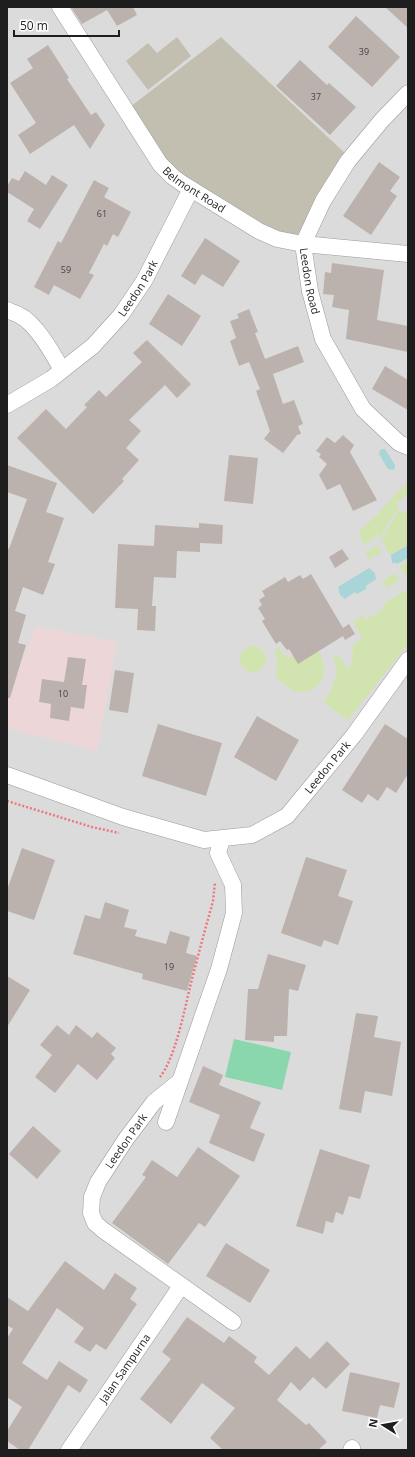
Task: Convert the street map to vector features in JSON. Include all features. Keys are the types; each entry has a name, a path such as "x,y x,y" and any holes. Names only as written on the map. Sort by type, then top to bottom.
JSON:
{"street":[{"name":"Belmont Road","path":"60,7 160,164 174,177 259,231 277,239 303,244 408,254"},
{"name":"Leedon Road","path":"408,93 382,120 348,161 323,202 303,244 310,291 323,339 363,409 399,442 408,447"},
{"name":"Leedon Park","path":"7,405 51,379 93,346 121,315 144,281 191,189"},
{"path":"7,310 20,315 30,323 46,344 62,370"},
{"name":"Leedon Park","path":"7,775 123,817 204,840 252,835 287,816 354,735 408,660"},
{"path":"166,1122 219,968 234,913 233,885 218,853 222,839"},
{"name":"Leedon Park","path":"180,1081 154,1102 126,1139 98,1182 92,1197 91,1213 95,1223 181,1286"},
{"path":"181,1286 233,1322"},
{"name":"Jalan Sampurna","path":"69,1450 181,1286"}],"path":[{"path":"181,1026 212,901 215,881"}],"shaded area":[{"path":"7,7 408,7 408,1450 7,1450"},
{"path":"177,37 191,56 148,90 126,61 148,43 157,53"},
{"path":"221,37 348,156 303,244 183,184 130,107"},
{"path":"36,626 117,642 97,751 7,728 7,698"}],"green space":[{"path":"408,483 408,498 406,496 396,503 400,510 390,519 380,539 377,534 365,545 358,533 380,512 398,491"},
{"path":"401,511 403,513 408,512 408,544 390,555 382,540 395,515"},
{"path":"378,545 382,552 369,559 365,553"},
{"path":"408,561 408,580 400,566"},
{"path":"395,573 399,580 387,588 382,581"},
{"path":"408,589 408,644 348,720 324,703 333,685 337,670 333,656 337,654 348,669 352,662 353,645 362,638 353,622 363,615 366,620 385,608 383,604"},
{"path":"253,646 262,650 266,659 262,668 253,672 244,668 240,659 244,650"},
{"path":"278,647 288,658 319,651 324,669 321,682 313,689 304,692 294,691 289,688 276,677 277,660 275,649"},
{"path":"234,1039 291,1052 282,1090 225,1077"}],"water":[{"path":"385,449 395,465 393,470 388,469 379,454 380,450"},
{"path":"408,545 408,558 397,564 392,563 391,555"},
{"path":"369,568 375,573 376,579 366,586 366,589 357,594 355,592 345,599 340,595 338,587"}],"building":[{"path":"71,7 133,7 137,15 117,26 107,10 82,24"},
{"path":"385,7 408,7 408,28"},
{"path":"356,16 400,57 372,87 328,47"},
{"path":"48,45 69,78 67,79 91,115 96,112 105,125 90,149 74,125 30,154 18,135 36,123 10,83 33,68 27,59"},
{"path":"300,60 327,85 329,83 356,107 330,135 276,86"},
{"path":"379,162 400,177 390,191 397,196 371,235 343,216"},
{"path":"25,171 46,185 52,175 68,185 40,229 27,221 34,209 7,192 7,186 12,178 19,181"},
{"path":"94,180 109,188 104,197 131,212 118,237 113,234 107,246 104,244 89,273 94,275 80,299 54,285 49,295 34,287 58,241 61,243"},
{"path":"205,238 240,261 223,287 202,274 195,285 181,276"},
{"path":"332,263 384,270 377,320 408,326 408,352 346,339 349,310 332,307 334,295 323,294 325,272 331,273"},
{"path":"168,294 201,316 182,346 149,324"},
{"path":"249,309 258,332 255,333 265,359 298,346 304,362 273,374 283,404 294,400 303,424 298,426 301,434 297,435 283,453 264,439 270,431 256,391 260,389 249,362 239,366 230,341 236,338 230,321 239,318 237,314"},
{"path":"147,340 191,384 177,398 165,385 129,420 141,431 126,448 139,460 122,479 124,481 93,514 17,438 46,409 66,429 87,407 84,405 99,390 106,397 142,362 133,353"},
{"path":"385,366 408,380 408,410 372,389"},
{"path":"343,435 354,445 350,452 377,500 353,511 340,484 327,490 319,475 327,464 319,457 321,454 316,451 327,437 335,443"},
{"path":"229,455 258,458 253,504 224,501"},
{"path":"7,465 57,483 46,512 64,518 48,562 55,564 43,595 23,587 15,611 26,615 18,643 26,645 10,698 7,698 7,548 9,549 27,499 7,492"},
{"path":"199,523 223,525 222,544 200,543 200,552 177,551 176,578 154,577 152,606 156,606 155,631 137,630 138,609 115,608 118,544 154,546 155,525 199,528"},
{"path":"342,549 349,559 335,568 329,557"},
{"path":"311,574 343,628 349,624 355,634 345,640 343,636 298,664 289,649 287,650 280,641 276,644 262,621 265,619 258,608 262,605 259,600 265,596 262,591 285,577 288,582 300,575 303,579"},
{"path":"68,657 86,659 82,685 87,685 84,709 71,707 69,721 50,718 51,704 39,702 42,679 64,682"},
{"path":"115,670 134,673 128,713 109,710"},
{"path":"257,716 299,740 276,781 234,757"},
{"path":"158,724 222,743 206,796 142,776"},
{"path":"385,724 408,739 408,774 396,793 387,787 378,801 368,794 362,803 342,790"},
{"path":"22,848 55,860 34,920 7,911 7,890"},
{"path":"306,857 347,870 338,896 353,901 338,945 324,940 321,947 281,933"},
{"path":"105,902 129,910 124,927 137,930 135,936 166,944 170,931 190,937 186,953 197,956 187,991 142,979 143,974 73,954 85,915 100,919"},
{"path":"268,954 306,965 298,991 289,989 287,1036 274,1036 274,1042 245,1040 248,989 258,989"},
{"path":"7,976 30,990 7,1027"},
{"path":"356,1013 378,1016 374,1037 401,1042 392,1096 365,1091 361,1113 339,1109"},
{"path":"57,1025 69,1035 76,1025 92,1038 97,1032 116,1048 111,1054 115,1058 97,1080 78,1064 55,1093 35,1077 52,1055 40,1045"},
{"path":"203,1066 223,1075 219,1085 261,1102 250,1128 265,1134 254,1162 209,1143 220,1115 189,1102"},
{"path":"33,1126 61,1151 37,1179 9,1154"},
{"path":"198,1147 240,1176 205,1227 199,1223 168,1264 112,1223 146,1177 142,1175 152,1160 177,1177"},
{"path":"320,1149 370,1165 360,1199 349,1196 343,1215 336,1212 333,1223 326,1221 323,1234 296,1226"},
{"path":"226,1243 270,1270 250,1303 206,1276"},
{"path":"65,1261 104,1290 115,1273 137,1288 130,1299 137,1304 106,1350 96,1344 90,1352 74,1342 84,1328 57,1308 22,1363 47,1380 59,1361 88,1380 80,1393 68,1385 28,1450 20,1450 7,1441 7,1431 22,1407 7,1397 7,1338 13,1329 7,1325 7,1297 28,1311"},
{"path":"187,1317 224,1343 229,1336 257,1357 254,1362 269,1375 296,1346 310,1359 327,1341 350,1364 326,1389 313,1377 300,1391 291,1382 277,1400 306,1425 309,1423 327,1442 318,1450 223,1450 210,1438 235,1408 202,1383 171,1424 140,1399 171,1359 162,1352"},
{"path":"350,1372 400,1383 394,1408 380,1405 377,1418 342,1411"}]}
